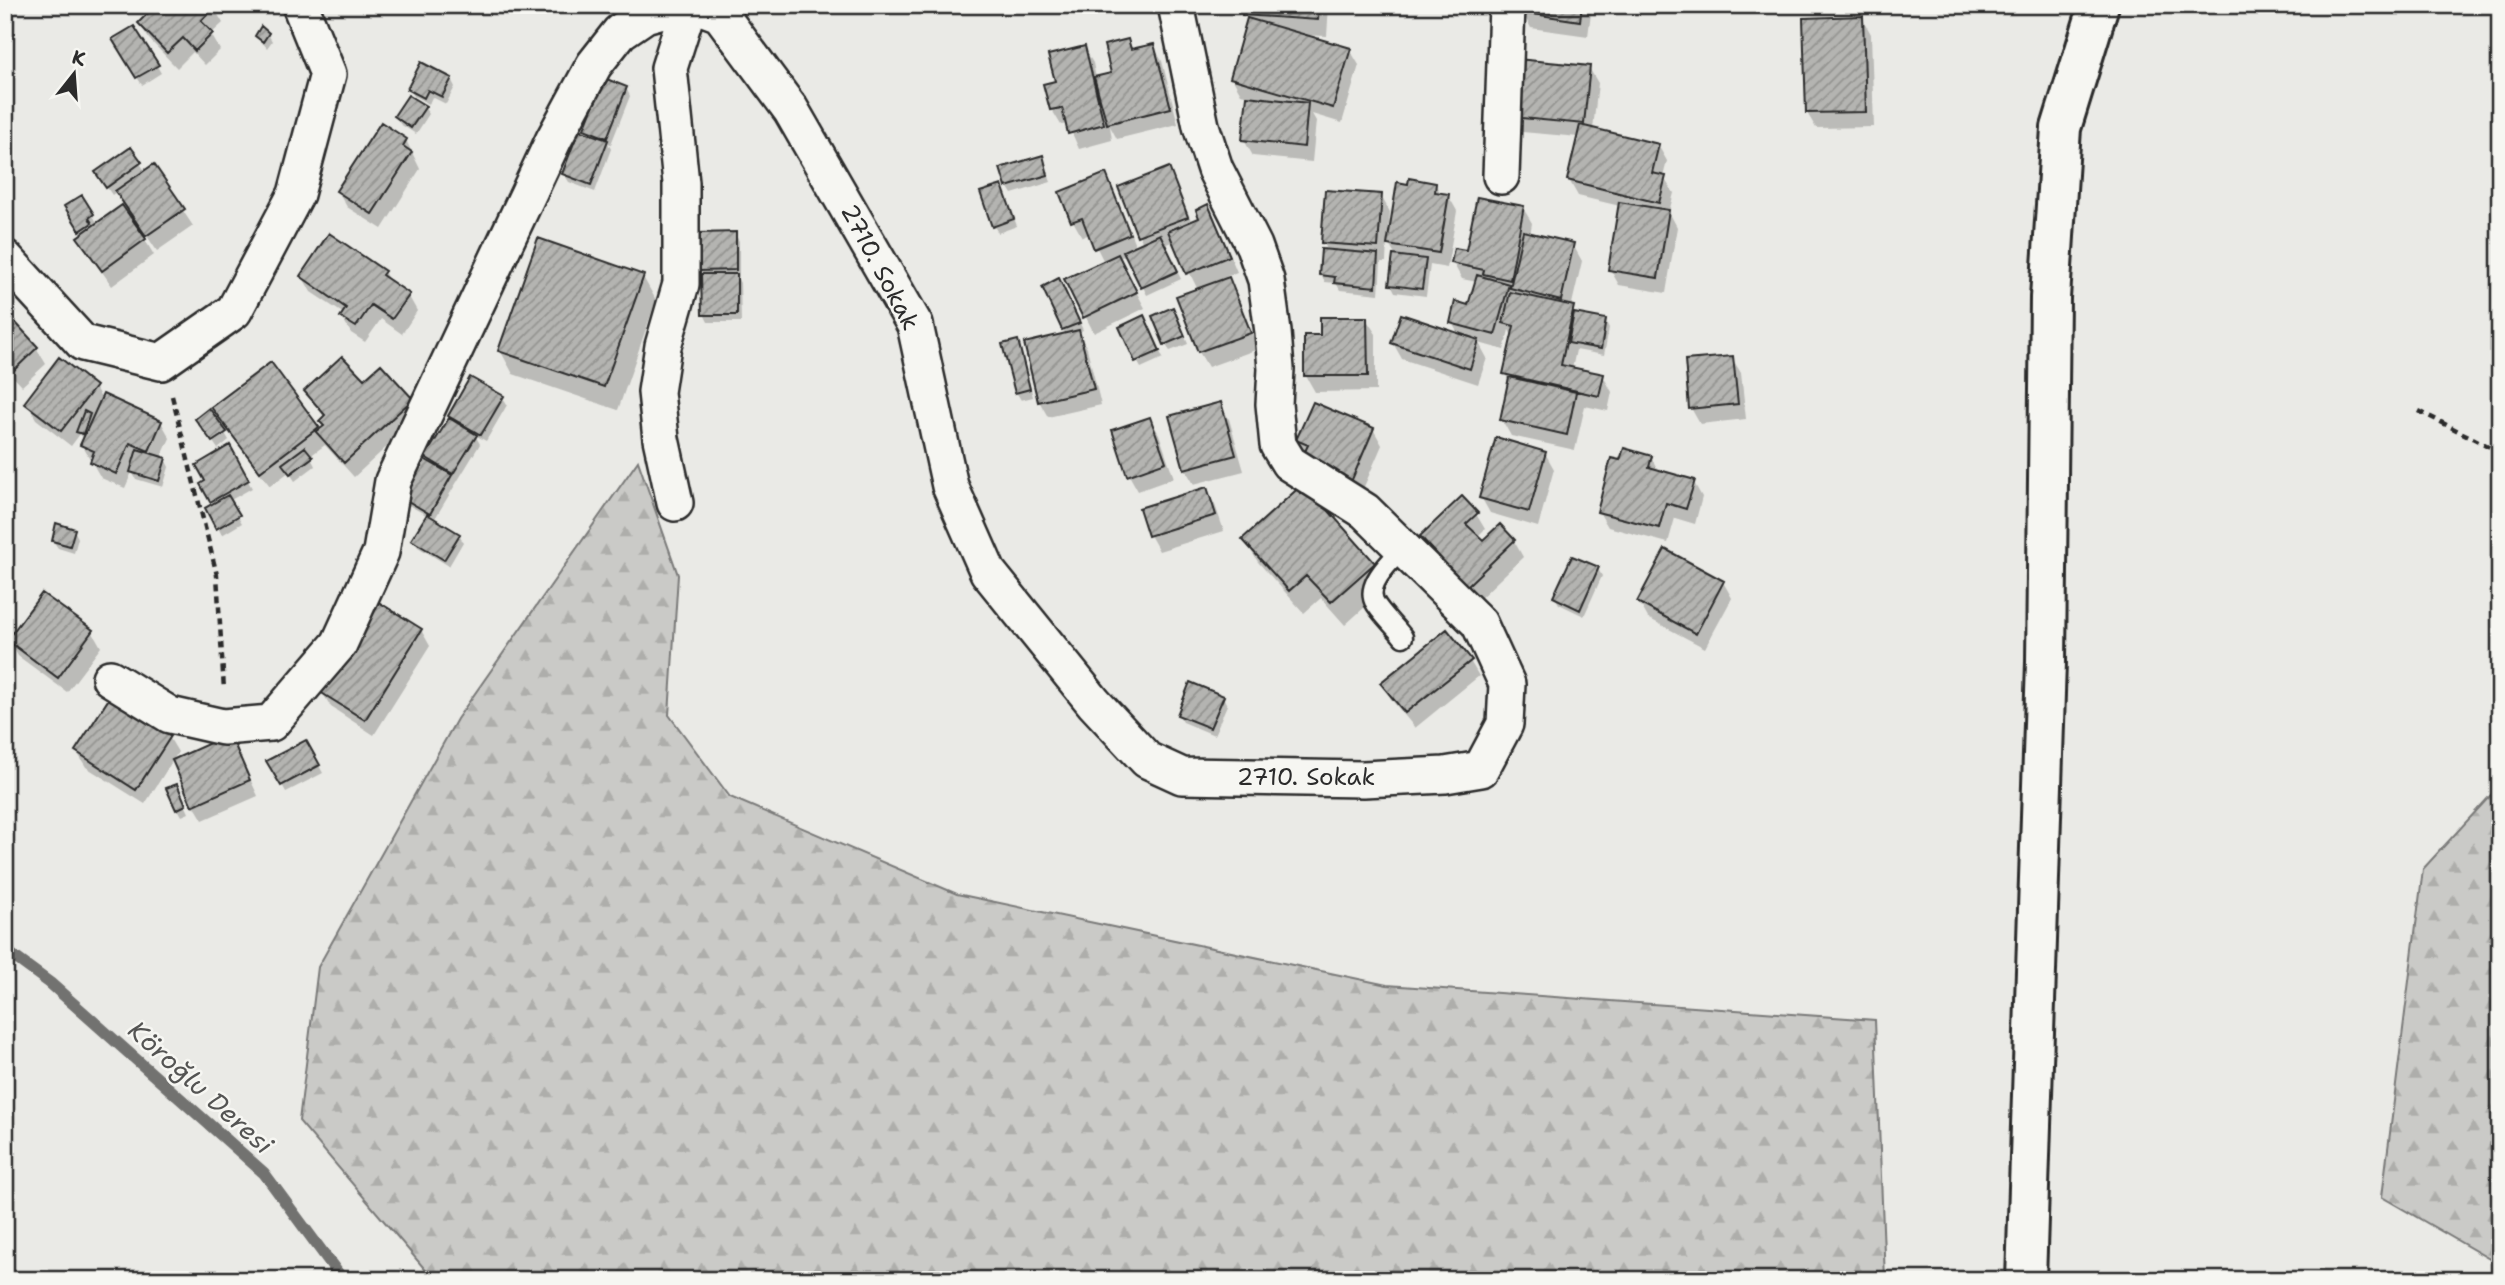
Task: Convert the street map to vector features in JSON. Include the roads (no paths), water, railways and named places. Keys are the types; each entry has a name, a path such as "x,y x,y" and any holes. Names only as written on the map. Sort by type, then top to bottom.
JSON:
{"main road":[{"path":"2026,1280 2046,662 2050,298 2061,128 2099,5"}],"street":[{"path":"5,258 83,343 161,362 234,311 296,194 328,74 300,5"},
{"path":"110,678 170,715 223,727 271,723 339,644 381,552 393,481 554,139 594,65 620,32 645,15 681,5"},
{"path":"674,503 661,439 656,392 663,346 681,284 681,183 668,68 689,5"},
{"name":"2710. Sokak","path":"696,5 720,14 791,110 915,325 950,486 988,572 1094,703 1147,760 1182,776 1363,779 1445,775 1481,769 1505,724 1507,684 1479,623 1364,511 1289,463 1278,445 1274,404 1276,369 1266,279 1254,246 1215,169 1201,126 1176,5"},
{"path":"1501,176 1507,5"}],"lane":[{"path":"1403,548 1384,569 1374,588 1374,600 1404,636"}],"waterway":[{"name":"Köroğlu Deresi","path":"5,950 50,983 264,1173 343,1280"}]}
